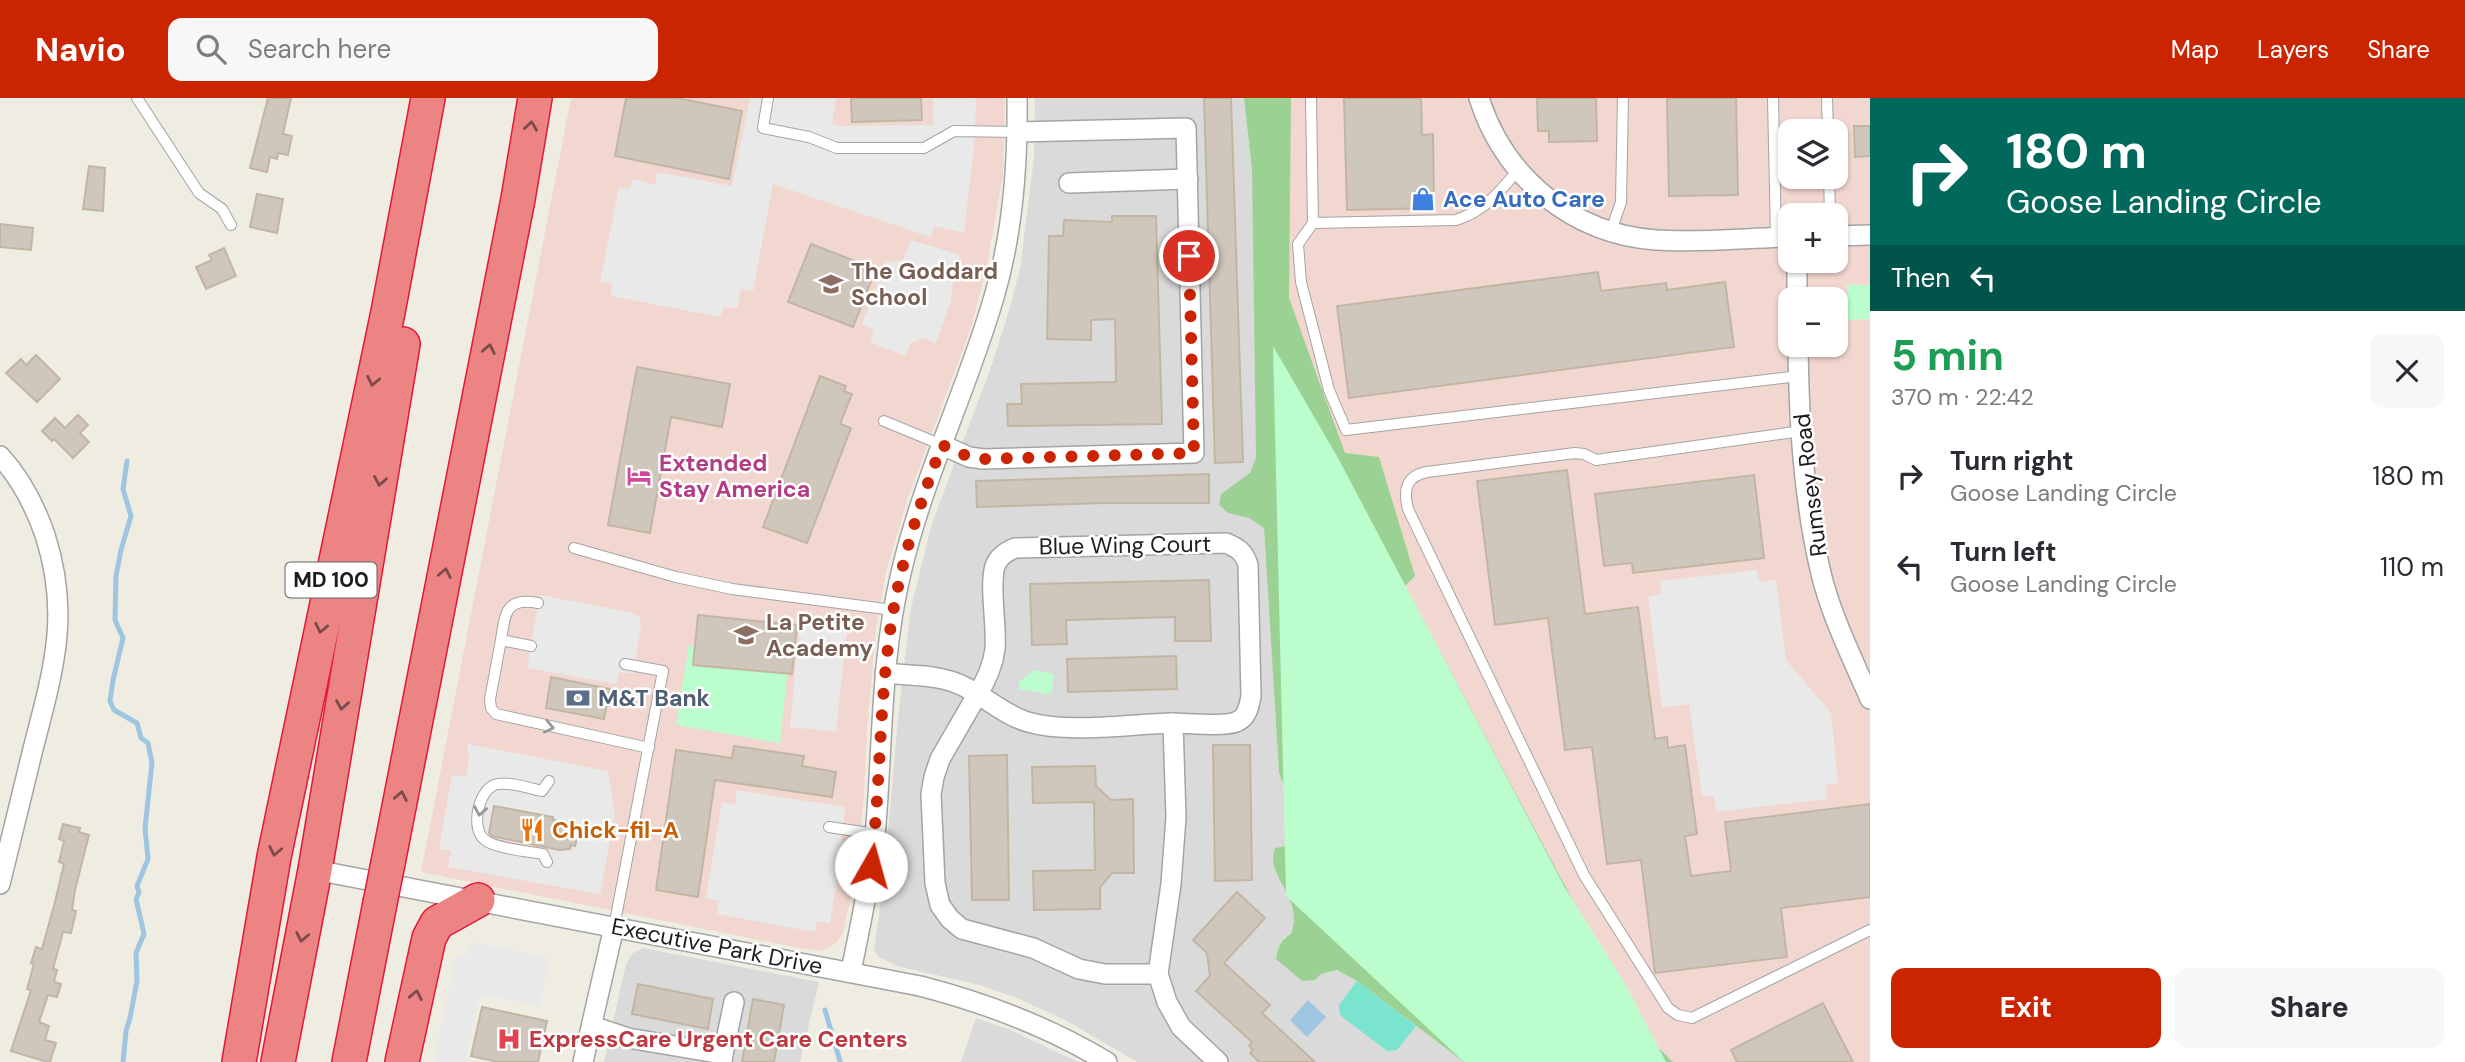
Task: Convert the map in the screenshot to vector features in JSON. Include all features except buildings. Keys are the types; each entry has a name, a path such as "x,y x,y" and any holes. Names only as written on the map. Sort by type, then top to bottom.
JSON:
{"highway":[{"path":"278,1062 315,870 408,317 430,98"},
{"name":"MD 100","path":"239,1062 274,857 430,98"},
{"path":"349,1062 519,200 535,98"},
{"path":"402,1062 429,938 437,923 478,901"}],"street":[{"path":"850,971 864,907 875,834 885,673 893,610 911,535 995,294 1012,203 1017,98"},
{"path":"1479,98 1494,135 1517,171 1541,194 1590,224 1656,240 1778,237"},
{"path":"942,445 969,457 984,459 1194,453 1186,128 1017,132"},
{"path":"1069,183 1188,180"},
{"path":"1848,236 1870,235"},
{"name":"Rumsey Road","path":"1798,357 1801,431 1811,527 1820,571 1833,612 1870,699"},
{"path":"0,456 25,489 38,516 51,554 58,588 59,619 53,670 0,884"},
{"name":"Blue Wing Court","path":"885,673 942,679 962,685 977,695 1004,712 1029,723 1058,728 1173,723 1234,724 1243,718 1249,709 1251,696 1248,565 1245,555 1237,547 1226,543 1015,548 1007,551 999,558 994,575 995,649 990,669 977,695"},
{"path":"977,695 940,759 932,785 935,883 940,905 962,929 1033,948 1079,969 1105,974 1158,974"},
{"path":"1173,723 1177,817 1158,974 1167,1002 1181,1027 1218,1062"},
{"name":"Executive Park Drive","path":"315,870 850,971 956,995 1049,1030 1107,1062"},
{"path":"583,1062 614,927"},
{"path":"592,1026 628,1038 722,1058 734,1002"}],"lane":[{"path":"137,98 199,192 222,209 231,225"},
{"path":"768,98 763,128 810,137 837,148 924,148 954,131 1017,132"},
{"path":"1311,98 1313,223 1298,244 1301,282 1329,390 1346,430 1799,376"},
{"path":"1611,231 1621,202 1623,98"},
{"path":"1773,98 1781,203"},
{"path":"1827,98 1828,119"},
{"path":"1313,223 1456,220 1473,214 1493,199 1517,171"},
{"path":"884,421 942,445"},
{"path":"1801,431 1596,460 1575,453 1427,472 1417,474 1410,480 1405,496 1408,509 1584,875 1668,1008 1678,1015 1692,1018 1870,930"},
{"path":"574,548 676,577 732,589 893,610"},
{"path":"538,603 517,601 512,604 504,621 490,699 491,708 496,714 649,748"},
{"path":"501,640 531,646"},
{"path":"614,927 663,671 625,664"},
{"path":"547,862 542,854 488,842 479,834 477,825 481,802 490,786 496,783 507,784 542,791 549,781"},
{"path":"829,827 875,834"}],"shaded area":[{"path":"571,98 1005,98 1003,175 987,266 972,325 909,495 886,572 876,629 863,811 854,882 843,934 835,944 821,951 421,872"},
{"path":"750,98 836,98 832,124 841,126 933,125 933,98 976,98 974,147 964,233 935,226 930,237 773,184 753,291 741,289 737,308 724,307 720,317 611,296 612,284 600,282 619,187 630,189 633,179 655,185 657,172 732,186"},
{"path":"1035,98 1260,98 1263,512 1279,773 1286,791 1285,889 1293,904 1296,922 1291,934 1284,937 1277,950 1276,959 1289,969 1321,974 1337,970 1357,981 1464,1062 1137,1062 1067,1021 1017,998 980,985 897,966 877,956 874,948 883,889 911,608 932,523 990,370 1020,269 1034,158"},
{"path":"1260,98 1870,98 1870,1062 1666,1062 1624,982 1565,888 1273,346"},
{"path":"911,240 960,255 954,271 951,300 936,343 922,338 910,344 906,356 870,342 874,330 862,324 886,262 903,260"},
{"path":"1757,570 1759,582 1776,580 1786,660 1831,713 1838,783 1826,785 1827,799 1717,812 1714,796 1702,797 1689,704 1662,708 1648,597 1661,594 1660,581"},
{"path":"540,595 634,613 640,618 633,674 619,672 617,684 527,668"},
{"path":"800,624 847,628 836,732 790,727"},
{"path":"467,744 608,771 615,814 600,894 448,867 451,851 439,849 452,775 466,777 469,758","holes":["494,807 553,816 553,820 565,822 574,827 573,832 578,833 575,845 571,845 570,849 540,846 540,849 493,839 494,836 489,835"]},
{"path":"737,790 845,807 830,923 817,921 815,932 717,914 719,901 706,898 722,802 735,804"},
{"path":"471,942 550,958 540,1006 480,994 467,1056 470,1062 434,1062 456,955 468,957"},
{"path":"643,948 819,982 800,1062 604,1062 626,964 633,953"},
{"path":"1357,981 1416,1026 1397,1050 1387,1051 1340,1015 1339,1005"},
{"path":"1308,1000 1326,1017 1307,1037 1290,1020"},
{"path":"976,1018 1008,1029 1078,1062 961,1062"}],"green space":[{"path":"1244,98 1291,98 1289,298 1345,453 1379,457 1415,576 1405,586 1644,1034 1673,1062 1464,1062 1357,981 1337,970 1321,974 1315,980 1302,981 1276,959 1280,944 1291,934 1294,921 1293,909 1273,858 1275,848 1287,846 1286,791 1279,773 1264,528 1249,518 1228,513 1219,505 1221,494 1250,473 1256,458 1252,169"},
{"path":"1870,285 1870,319 1848,320 1847,287"},
{"path":"1273,346 1338,458 1565,888 1624,982 1666,1062 1464,1062 1286,896"},
{"path":"689,645 695,645 694,665 787,674 780,743 676,725"},
{"path":"1034,670 1054,674 1051,694 1018,689 1020,681"}],"waterway":[{"path":"123,1062 126,1031 137,981 136,953 144,934 136,899 139,893 137,886 148,859 145,828 152,763 148,743 141,738 137,723 114,710 110,701 123,638 115,620 116,576 131,516 123,489 127,461"},
{"path":"825,1010 840,1061"}],"place":[{"name":"Ace Auto Care","path":"1423,199"},
{"name":"The Goddard School","path":"831,284"},
{"name":"Extended Stay America","path":"639,476"},
{"name":"La Petite Academy","path":"746,635"},
{"name":"M&T Bank","path":"578,698"},
{"name":"Chick-fil-A","path":"532,830"},
{"name":"ExpressCare Urgent Care Centers","path":"509,1039"}],"route":[{"path":"871,866 885,673 893,610 911,535 942,445 969,457 984,459 1194,453 1189,256"}]}
